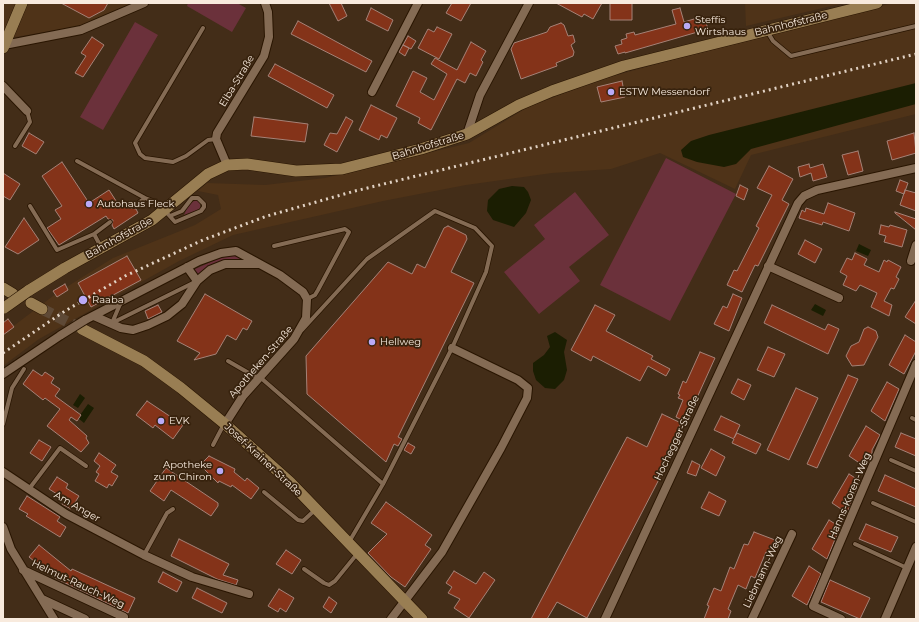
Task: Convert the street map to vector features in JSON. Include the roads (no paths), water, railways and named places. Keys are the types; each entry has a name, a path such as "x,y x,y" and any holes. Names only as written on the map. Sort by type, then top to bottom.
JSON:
{"street":[{"path":"4,46 22,3"},
{"path":"4,46 81,30 144,3"},
{"name":"Elba-Straße","path":"216,139 217,133 264,56 269,37 268,12 265,3"},
{"path":"372,92 418,3"},
{"path":"467,134 480,95 529,3"},
{"name":"Bahnhofstraße","path":"4,308 28,291 101,248 168,214 208,174 227,165 247,164 296,171 342,169 421,149 467,134 519,106 552,91 624,66 876,3"},
{"path":"3,86 27,111"},
{"path":"216,139 227,165"},
{"name":"Hochegger-Straße","path":"605,619 798,203 804,196 817,190 916,168"},
{"path":"910,262 916,245"},
{"path":"3,374 60,335 84,324 94,316 187,267 221,253 236,251 262,264 303,292 307,299 306,318 294,340"},
{"path":"94,316 121,328 133,330 167,316 182,304 197,280 210,270 225,264 262,264"},
{"path":"768,266 839,298"},
{"path":"187,267 197,280"},
{"path":"3,288 13,294"},
{"path":"31,303 42,309"},
{"name":"Josef-Krainer-Straße","path":"84,324 144,361 181,388 225,424 290,482 348,544 422,619"},
{"name":"Apotheken-Straße","path":"225,424 243,396 294,340"},
{"path":"391,619 442,552 501,448 527,398 528,388 518,380 452,348"},
{"name":"Hanns-Koren-Weg","path":"841,619 813,606 916,364"},
{"name":"Am Anger","path":"3,472 66,514 144,555 192,577 249,594"},
{"path":"3,527 23,570 54,619"},
{"name":"Liebmann-Weg","path":"752,619 792,534"},
{"path":"884,619 916,547"},
{"name":"Helmut-Rauch-Weg","path":"23,570 124,617"},
{"path":"42,599 85,619"}],"lane":[{"path":"767,31 773,41 791,56 916,26"},
{"path":"203,28 135,143 140,154 145,158 173,162 186,156 208,140 216,139"},
{"path":"15,146 30,122 27,111"},
{"path":"77,161 145,198 158,203 175,222 201,211 204,204 198,198 192,198 182,211 168,214"},
{"path":"134,206 145,198"},
{"path":"30,206 57,250 94,234 110,222"},
{"name":"Apotheken-Straße","path":"294,340 367,259 435,211 475,228 492,246 486,272 452,348"},
{"path":"274,246 345,228 349,232 315,295 307,299"},
{"path":"94,234 101,248"},
{"path":"112,323 197,280"},
{"path":"112,323 121,302"},
{"path":"348,544 383,484 452,348"},
{"path":"228,362 260,378 383,484"},
{"path":"3,424 12,388 24,369"},
{"path":"213,445 225,424"},
{"path":"29,490 60,448 86,466"},
{"path":"891,460 916,471"},
{"path":"264,492 298,520 303,521 316,510"},
{"path":"874,503 916,522"},
{"path":"144,555 167,513 173,509"},
{"path":"855,544 907,568"},
{"path":"304,569 329,585 335,581 358,554"}],"tunnel":[{"path":"42,309 82,329"}],"railway":[{"path":"3,353 65,311 125,276 203,240 267,216 355,191 916,54"}],"place":[{"name":"Steffis Wirtshaus","path":"687,26"},
{"name":"ESTW Messendorf","path":"611,92"},
{"name":"Autohaus Fleck","path":"89,204"},
{"name":"Raaba","path":"83,300"},
{"name":"Hellweg","path":"372,342"},
{"name":"EVK","path":"161,421"},
{"name":"Apotheke zum Chiron","path":"220,471"}]}
